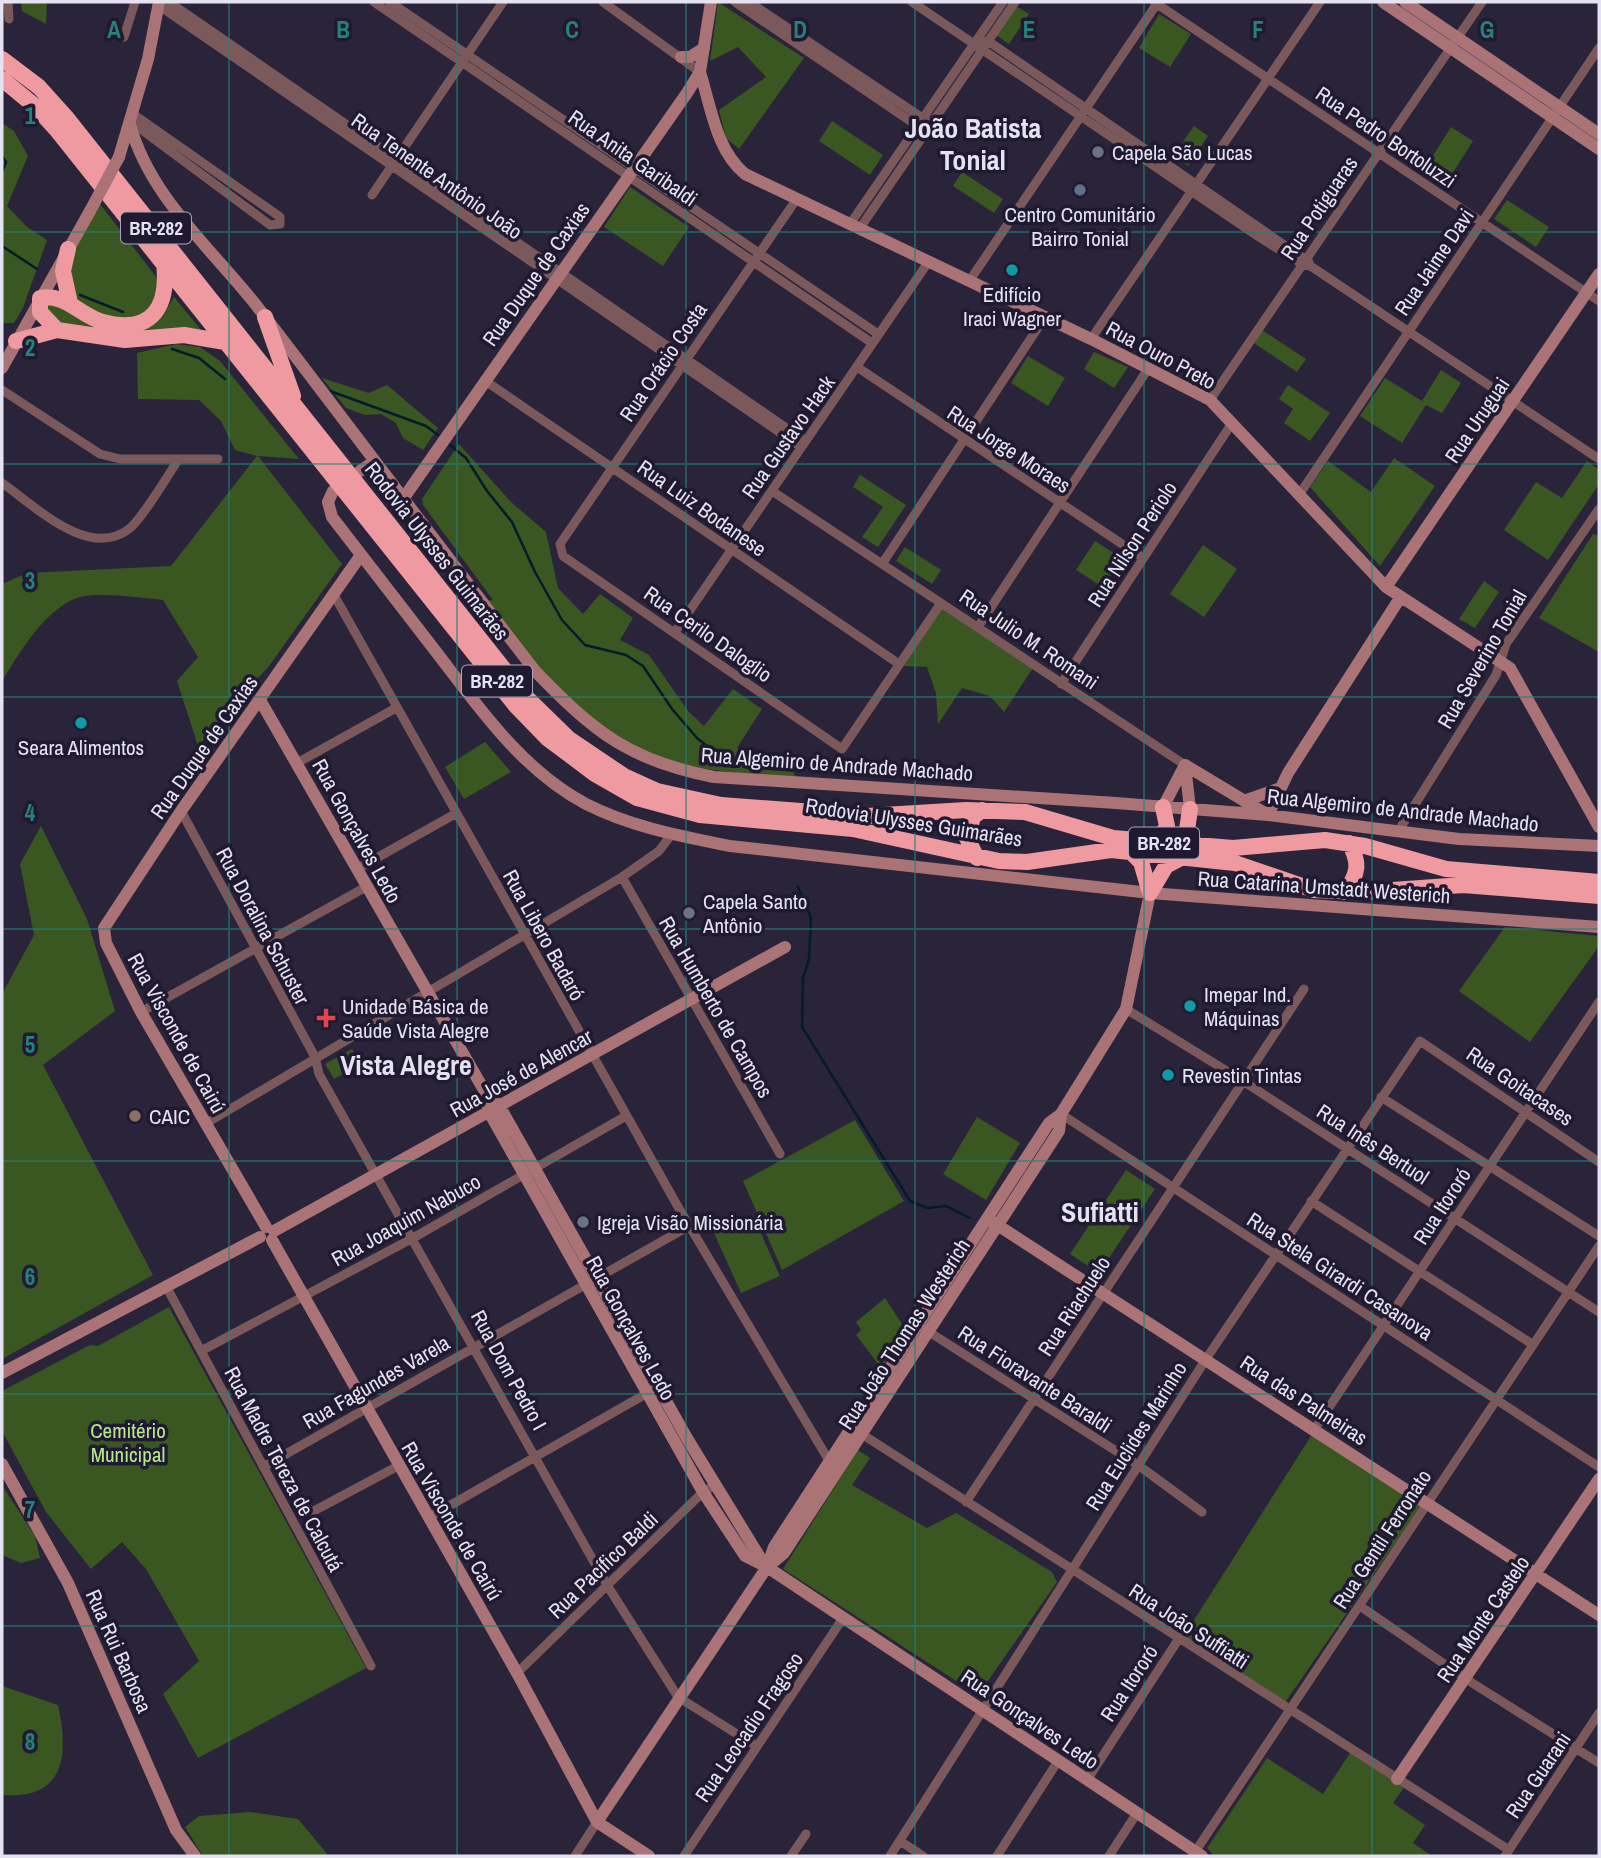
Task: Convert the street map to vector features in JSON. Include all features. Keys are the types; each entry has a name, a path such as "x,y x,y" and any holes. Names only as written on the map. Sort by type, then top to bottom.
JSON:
{"highway":[{"name":"Rodovia Ulysses Guimarães","path":"2,59 39,87 66,117 527,697 569,739 624,776 657,791 721,806 867,816 982,810 1025,812 1091,834 1196,846 1260,847 1325,840 1349,843 1446,869 1599,881"},
{"name":"Rodovia Ulysses Guimarães","path":"2,79 36,107 164,263 516,706 547,738 586,768 637,798 688,812 853,829 908,839 977,858 1027,862 1111,850 1235,863 1298,886 1344,892 1463,885 1599,896"},
{"path":"68,249 63,271 71,303"},
{"path":"57,330 40,312 40,298 47,297 71,303 88,316 103,322 129,324 146,321 164,301 167,285 164,263"},
{"path":"265,317 298,408"},
{"path":"16,341 57,330 125,340 184,335 225,342"},
{"path":"1158,842 1167,826 1163,807"},
{"path":"1190,809 1187,830 1196,846"},
{"path":"977,858 970,849 968,827 982,810"},
{"path":"1344,892 1353,881 1357,868 1356,855 1349,843"},
{"path":"1131,852 1141,862 1150,893"},
{"path":"1150,893 1166,866 1181,858"}],"street":[{"path":"8,2 9,19"},
{"path":"124,37 135,2"},
{"name":"Rua Anita Garibaldi","path":"374,2 388,4 677,203 712,221 878,334"},
{"path":"372,195 503,2"},
{"path":"603,2 700,72 711,2"},
{"path":"736,2 766,18 925,125"},
{"path":"749,2 766,18"},
{"path":"912,2 1020,68 1512,403 1599,458"},
{"path":"982,44 1003,2"},
{"path":"855,226 956,80 1015,2"},
{"path":"970,281 1156,2"},
{"name":"Rua Pedro Bortoluzzi","path":"1156,2 1599,301"},
{"path":"1091,339 1320,2"},
{"path":"1383,2 1454,43 1557,112 1599,134"},
{"path":"1405,2 1454,43"},
{"name":"Rua Potiguaras","path":"1210,400 1307,263 1378,153 1482,2"},
{"path":"2,368 119,157 162,3"},
{"name":"Rua Tenente Antônio João","path":"162,3 803,444"},
{"path":"681,57 690,57 704,48"},
{"name":"Rua Jaime Davi","path":"1298,495 1599,48"},
{"name":"Rua Duque de Caxias","path":"403,499 700,72"},
{"name":"Rua Ouro Preto","path":"700,72 724,150 731,163 745,174 1091,339 1210,400 1386,587 1510,668 1599,827"},
{"path":"687,93 701,93 708,98"},
{"path":"1557,112 1599,149"},
{"path":"131,120 186,149 280,217 280,224 270,225 131,120"},
{"name":"Rua Algemiro de Andrade Machado","path":"131,120 137,152 161,191 265,317 536,672 569,706 625,750 657,764 714,777 1268,815 1459,839 1599,846"},
{"path":"180,158 186,149"},
{"path":"210,181 218,172"},
{"path":"244,206 251,195"},
{"name":"Rua Orácio Costa","path":"560,544 796,200"},
{"name":"Rua Anita Garibaldi","path":"677,203 706,230 872,343"},
{"path":"706,230 712,221"},
{"name":"Rua Gustavo Hack","path":"675,632 929,261"},
{"name":"Rua Uruguai","path":"1386,587 1599,274"},
{"path":"799,293 804,284"},
{"path":"834,317 840,308"},
{"path":"882,564 1045,317"},
{"name":"Rua Jorge Moraes","path":"857,367 965,442 1143,558"},
{"path":"978,627 1148,369"},
{"name":"Rua Luiz Bodanese","path":"484,380 899,664"},
{"path":"2,390 100,454 120,460 218,459"},
{"name":"Rua Nilson Periolo","path":"1061,684 1232,423"},
{"path":"2,483 71,530 91,539 107,538 129,528 179,459"},
{"path":"360,471 375,461"},
{"name":"Rua Catarina Umstadt Westerich","path":"333,491 329,510 491,722 531,765 561,789 622,819 671,835 742,847 1150,893 1599,927"},
{"name":"Rua Julio M. Romani","path":"772,491 1061,684 1185,765 1268,815"},
{"name":"Rua Severino Tonial","path":"1399,830 1496,675 1498,661 1506,644 1599,509"},
{"name":"Rua Cerilo Daloglio","path":"560,544 564,556 842,749 899,664"},
{"name":"Rua Duque de Caxias","path":"104,928 181,811 362,555"},
{"name":"Rua Libero Badaró","path":"334,595 689,1226 834,1466"},
{"path":"1268,815 1278,789 1400,598"},
{"path":"899,664 941,603"},
{"name":"Rua Gonçalves Ledo","path":"260,700 529,1171 565,1222 590,1280"},
{"path":"297,763 396,708"},
{"path":"1163,807 1185,765"},
{"path":"1185,765 1190,809"},
{"path":"1244,801 1278,789"},
{"name":"Rua Doralina Schuster","path":"181,811 315,1058"},
{"path":"357,869 455,814"},
{"path":"205,1124 622,877 659,852 671,835"},
{"name":"Rua Humberto de Campos","path":"622,877 780,1154"},
{"path":"141,1012 366,887"},
{"name":"Rua João Thomas Westerich","path":"575,1856 767,1567 774,1547 802,1515 993,1222 1024,1173 1049,1124 1061,1114 1126,1009 1150,893"},
{"name":"Rua Visconde de Cairú","path":"104,928 106,943 141,1012 517,1673 597,1822"},
{"name":"Rua José de Alencar","path":"2,1373 378,1175 785,947"},
{"name":"Rua Riachuelo","path":"966,1502 1304,989"},
{"name":"Rua Itororó","path":"1314,1430 1599,1002"},
{"name":"Rua Inês Bertuol","path":"1126,1009 1243,1081 1599,1312"},
{"name":"Rua Goitacases","path":"1420,1041 1599,1161"},
{"name":"Rua Euclides Marinho","path":"890,1856 1206,1359 1420,1041"},
{"name":"Rua Dom Pedro I","path":"315,1058 319,1074 537,1456 607,1585 678,1698"},
{"path":"1381,1097 1488,1168 1599,1236"},
{"name":"Rua Stela Girardi Casanova","path":"1061,1114 1599,1467"},
{"name":"Rua Joaquim Nabuco","path":"201,1352 413,1238 626,1116"},
{"name":"Rua Gonçalves Ledo","path":"529,1171 553,1228 590,1280 745,1556 767,1567 1198,1854"},
{"path":"1311,1201 1532,1345"},
{"path":"553,1228 565,1222"},
{"name":"Rua das Palmeiras","path":"993,1222 1105,1292 1599,1615"},
{"name":"Rua Fagundes Varela","path":"263,1467 689,1226"},
{"name":"Rua Gentil Ferronato","path":"1198,1854 1426,1503 1599,1246"},
{"name":"Rua Madre Tereza de Calcutá","path":"167,1288 371,1666"},
{"name":"Rua Fioravante Baraldi","path":"923,1327 1138,1465 1202,1512"},
{"path":"428,1518 652,1390"},
{"name":"Rua João Suffiatti","path":"856,1431 1397,1779 1507,1853"},
{"name":"Rua Rui Barbosa","path":"2,1464 68,1583 176,1830 195,1856"},
{"path":"310,1513 398,1466"},
{"name":"Rua Monte Castelo","path":"1397,1779 1599,1479"},
{"name":"Rua Pacífico Baldi","path":"517,1673 709,1489"},
{"path":"1360,1606 1466,1679 1599,1763"},
{"name":"Rua Leocadio Fragoso","path":"684,1856 843,1618"},
{"name":"Rua Itororó","path":"1087,1780 1178,1640"},
{"path":"678,1698 756,1746"},
{"name":"Rua Guarani","path":"1507,1853 1599,1713"},
{"path":"997,1856 1058,1761"},
{"path":"1109,1856 1137,1813"},
{"path":"597,1822 649,1856"},
{"path":"791,1856 806,1834"},
{"path":"900,1841 923,1856"}],"green space":[{"path":"21,2 47,2 46,24 22,11"},
{"path":"718,2 804,58 739,149 726,138 719,110 766,77 738,47 710,61"},
{"path":"1016,6 1029,14 1009,44 996,35"},
{"path":"1159,14 1191,34 1170,67 1139,48"},
{"path":"832,121 883,155 870,175 819,141"},
{"path":"2,123 14,131 28,156 7,206 27,227 47,240 23,308 14,323 2,323"},
{"path":"1194,126 1208,136 1188,166 1173,156"},
{"path":"1451,127 1473,141 1447,182 1425,168"},
{"path":"962,172 1003,199 994,213 953,186"},
{"path":"630,187 689,227 663,266 604,227"},
{"path":"1507,200 1549,227 1536,247 1494,219"},
{"path":"100,204 157,278 157,296 150,309 125,320 94,314 81,306 71,291 70,259"},
{"path":"174,297 202,331 139,338 62,327 44,305 51,302 149,325 163,316"},
{"path":"1262,330 1306,359 1297,372 1254,343"},
{"path":"176,344 200,347 220,361 299,459 258,456 342,564 269,666 198,746 177,681 198,657 163,600 104,595 72,600 50,615 41,625 23,647 2,681 2,584 27,573 171,566 257,456 235,450 221,421 199,400 138,399 137,353"},
{"path":"1094,352 1128,367 1114,388 1084,369"},
{"path":"1028,356 1065,378 1048,406 1011,383"},
{"path":"1441,370 1461,383 1442,413 1426,405 1402,443 1360,416 1385,378 1422,401"},
{"path":"322,378 369,393 387,385 438,428 423,450 403,438 396,423 381,414 365,415 346,408"},
{"path":"1288,385 1330,413 1310,441 1284,423 1293,409 1279,399"},
{"path":"459,444 511,502 546,532 558,588 583,614 600,594 633,618 620,640 649,655 688,711 704,726 733,689 762,709 737,748 790,766 798,781 677,765 652,758 569,706 482,601 493,600 423,505 422,499"},
{"path":"1394,458 1435,486 1380,566 1310,487 1328,461 1371,492"},
{"path":"1587,461 1599,470 1599,484 1548,560 1504,530 1536,482 1562,498"},
{"path":"860,475 906,505 878,547 862,537 883,507 853,487"},
{"path":"1593,534 1599,536 1599,652 1539,618"},
{"path":"1095,541 1123,559 1104,588 1076,570"},
{"path":"1203,545 1237,569 1204,617 1170,594"},
{"path":"905,547 941,570 932,584 896,561"},
{"path":"1484,581 1499,592 1475,628 1459,619"},
{"path":"941,608 1033,668 1004,712 990,696 962,688 938,724 936,693 927,667 904,666"},
{"path":"485,742 511,772 464,799 445,767"},
{"path":"41,826 87,919 115,1011 43,1065 153,1275 2,1359 2,994 34,935 20,864"},
{"path":"1505,927 1599,936 1599,946 1530,1042 1459,991"},
{"path":"352,1049 360,1062 358,1066 334,1079 325,1064"},
{"path":"977,1117 1020,1143 986,1200 943,1174"},
{"path":"855,1120 904,1201 782,1270 743,1181"},
{"path":"1126,1170 1155,1189 1099,1273 1070,1254"},
{"path":"753,1216 780,1276 741,1293 714,1233"},
{"path":"885,1298 904,1327 882,1369 856,1335 861,1330 856,1322"},
{"name":"Cemitério Municipal","path":"169,1307 366,1668 198,1758 163,1694 199,1661 146,1569 122,1542 91,1569 46,1512 2,1431 2,1391 90,1345 98,1346"},
{"path":"1313,1433 1423,1503 1284,1704 1182,1639"},
{"path":"858,1450 870,1458 852,1485 927,1528 956,1513 1052,1572 1057,1582 978,1695 783,1569"},
{"path":"2,1485 35,1536 40,1558 21,1563 2,1555"},
{"path":"2,1686 58,1705 63,1740 58,1770 51,1782 39,1790 23,1795 2,1795"},
{"path":"1352,1750 1405,1786 1393,1803 1425,1825 1413,1843 1432,1856 1214,1856 1207,1848 1267,1758 1323,1794"},
{"path":"250,1812 298,1819 329,1856 203,1856 185,1827 199,1816"}],"waterway":[{"path":"2,156 6,162 2,172"},
{"path":"2,246 37,269"},
{"path":"80,295 123,312"},
{"path":"172,349 199,358 225,379"},
{"path":"330,391 426,426 438,435"},
{"path":"450,445 466,458 487,491 512,522 535,572 562,620 585,645 626,655 643,666 672,709 697,738 733,767"},
{"path":"798,887 811,918 809,959 803,978 802,1027 910,1201 927,1208 946,1206 970,1218"}],"place":[{"name":"Capela São Lucas","path":"1098,152"},
{"name":"Centro Comunitário Bairro Tonial","path":"1080,190"},
{"name":"Edifício Iraci Wagner","path":"1012,270"},
{"name":"Seara Alimentos","path":"81,723"},
{"name":"Capela Santo Antônio","path":"689,913"},
{"name":"Imepar Ind. Máquinas","path":"1190,1006"},
{"name":"Unidade Básica de Saúde Vista Alegre","path":"326,1018"},
{"name":"Revestin Tintas","path":"1168,1075"},
{"name":"CAIC","path":"135,1116"},
{"name":"Igreja Visão Missionária","path":"583,1222"}],"district":[{"name":"João Batista Tonial","path":"973,144"},
{"name":"Vista Alegre","path":"406,1065"},
{"name":"Sufiatti","path":"1100,1212"}]}
